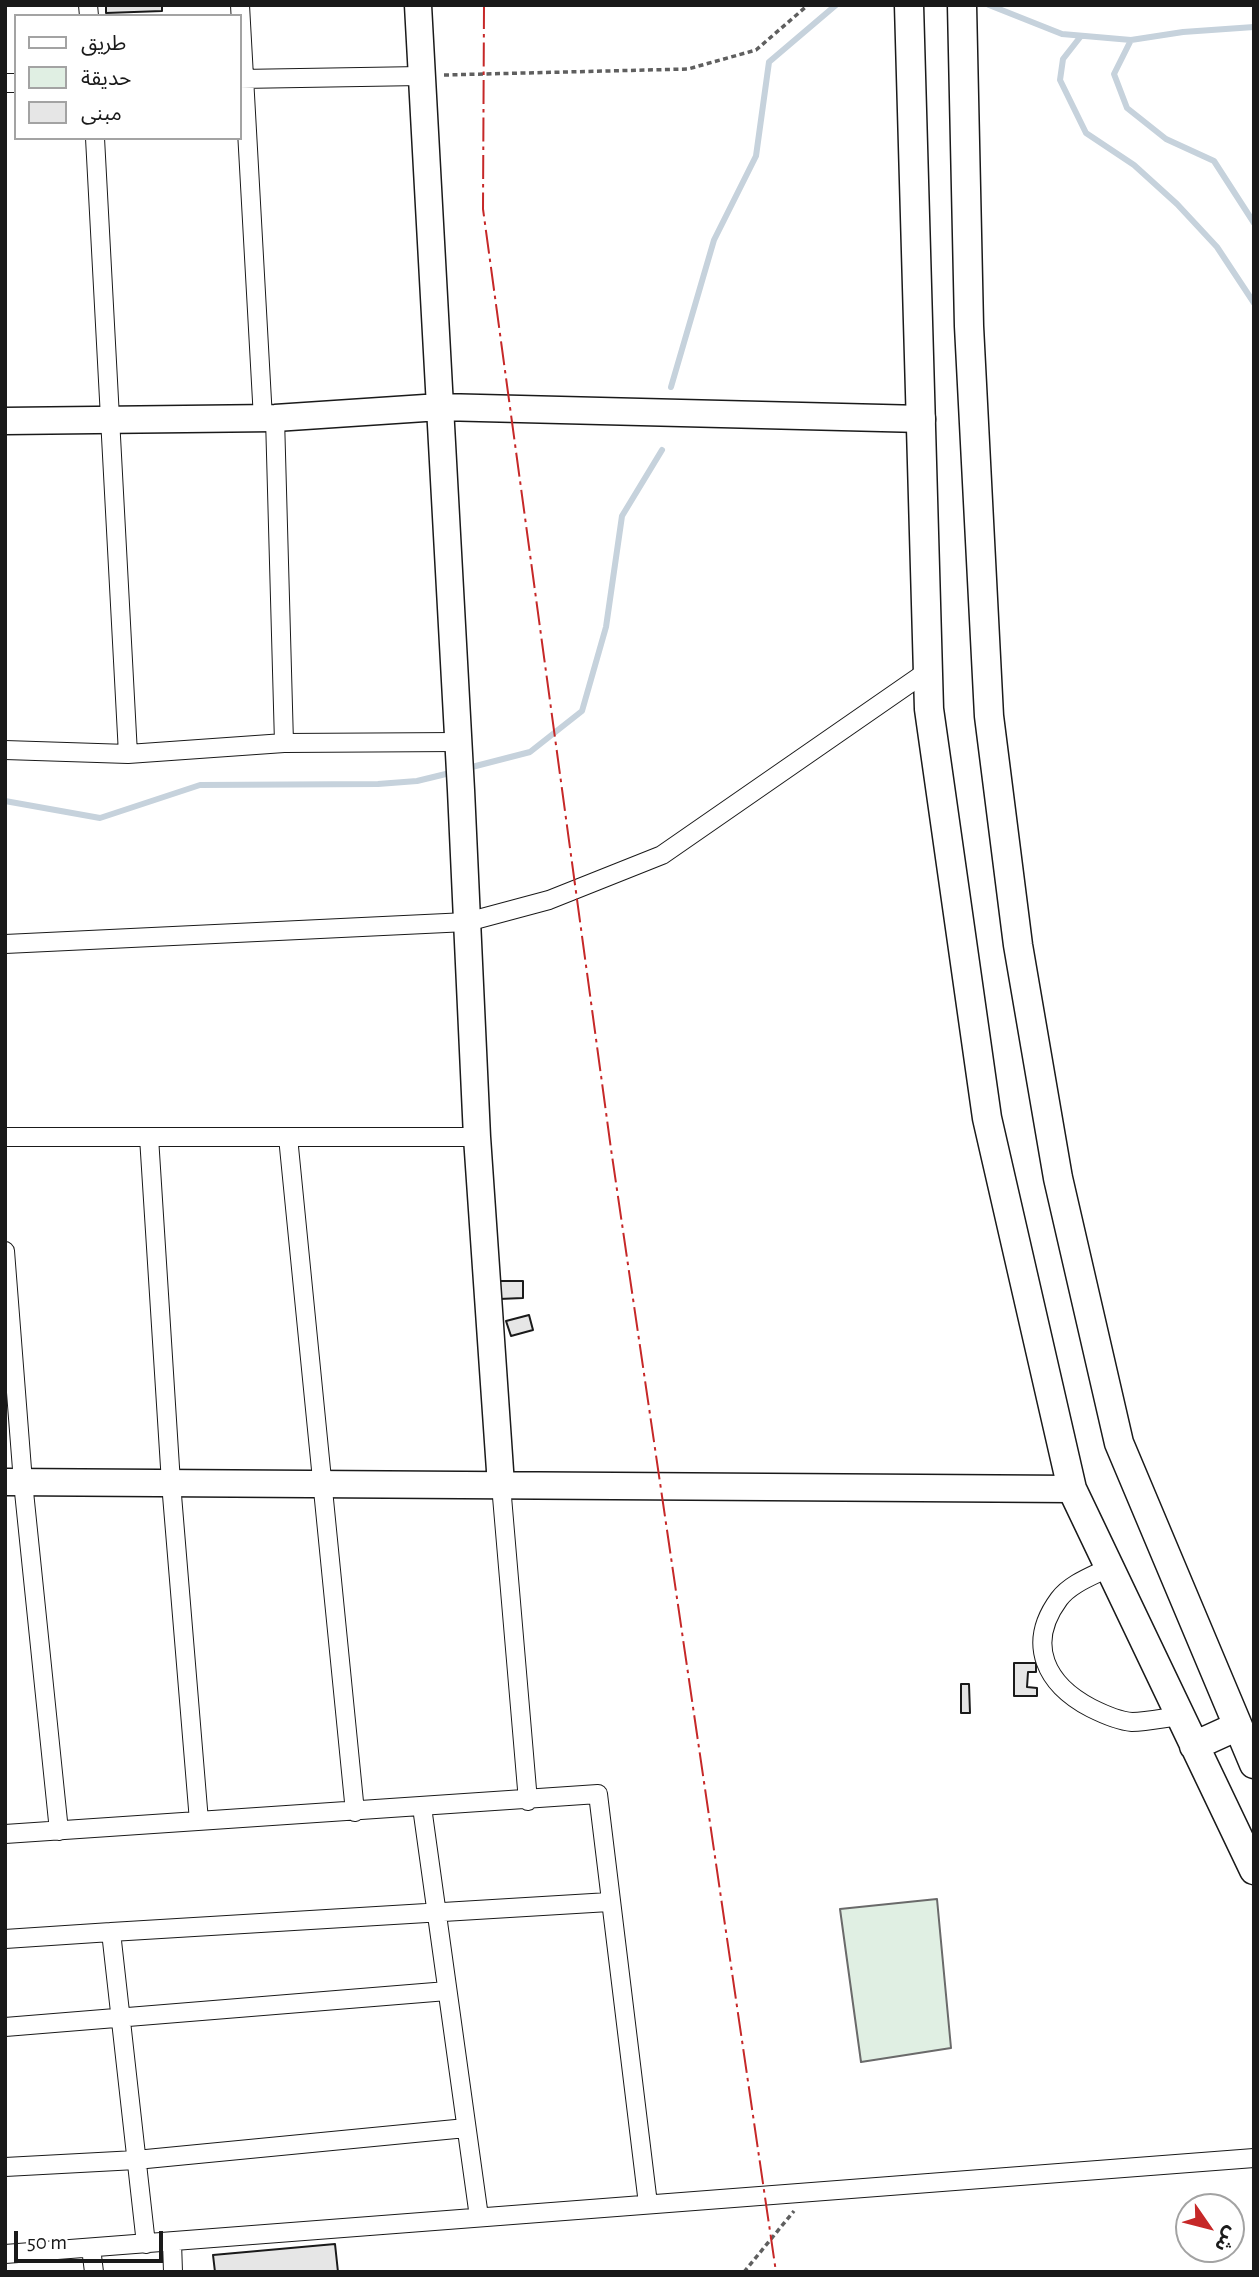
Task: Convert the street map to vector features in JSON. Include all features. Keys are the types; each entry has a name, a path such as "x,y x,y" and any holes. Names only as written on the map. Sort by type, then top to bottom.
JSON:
{"main road":[{"path":"909,5 929,709 987,1118 1072,1489 1254,1870"},
{"path":"962,5 969,326 989,702 1018,945 1058,1178 1119,1443 1254,1764"},
{"path":"1194,1746 1238,1727"}],"street":[{"path":"418,5 477,1137 501,1485 528,1801"},
{"path":"284,743 269,419 242,79 421,76"},
{"path":"95,140 128,754"},
{"path":"5,421 269,419 439,407 922,419"},
{"path":"5,944 467,922 549,900 662,855 929,670"},
{"path":"5,750 128,754 284,743 458,749"},
{"path":"149,1137 171,1483 199,1821"},
{"path":"288,1137 320,1484 355,1812"},
{"path":"5,1138 477,1137"},
{"path":"5,1251 14,1482 59,1830"},
{"path":"14,1482 1072,1489"},
{"path":"1108,1568 1072,1587 1052,1611 1044,1640 1048,1671 1069,1695 1115,1718 1132,1722 1180,1716"},
{"path":"5,1834 528,1801 598,1794 609,1902 648,2204"},
{"path":"422,1807 479,2217"},
{"path":"5,1939 609,1902"},
{"path":"111,1932 146,2244"},
{"path":"5,2028 447,1991"},
{"path":"5,2168 136,2160 466,2128"},
{"path":"5,2254 1254,2158"},
{"path":"172,2242 173,2272"},
{"path":"91,2248 94,2272"}],"path":[{"path":"421,76 688,69 756,50 808,5"},
{"path":"744,2272 812,2190"}],"green space":[{"path":"937,1899 951,2048 861,2062 840,1909"}],"building":[{"path":"106,5 162,5 162,11 106,13"},
{"path":"499,1281 523,1281 523,1298 499,1299"},
{"path":"529,1315 533,1330 511,1336 506,1321"},
{"path":"1014,1663 1036,1663 1036,1672 1028,1672 1027,1687 1037,1688 1037,1696 1014,1696"},
{"path":"961,1684 969,1684 970,1713 961,1713"},
{"path":"335,2244 338,2272 215,2272 213,2255"}],"waterway":[{"path":"671,387 714,240 756,156 769,62 836,5"},
{"path":"989,5 1062,34 1131,40"},
{"path":"1254,27 1183,32 1131,40 1114,74 1127,108 1166,139 1214,161 1254,223"},
{"path":"1081,36 1063,59 1060,80 1086,133 1134,165 1177,204 1217,247 1254,303"},
{"path":"468,768 530,752 582,711 606,627 622,516 662,450"},
{"path":"5,801 100,818 200,785 378,784 417,781 454,772"}],"power":[{"path":"484,5 483,209 611,1149 776,2272"}]}
